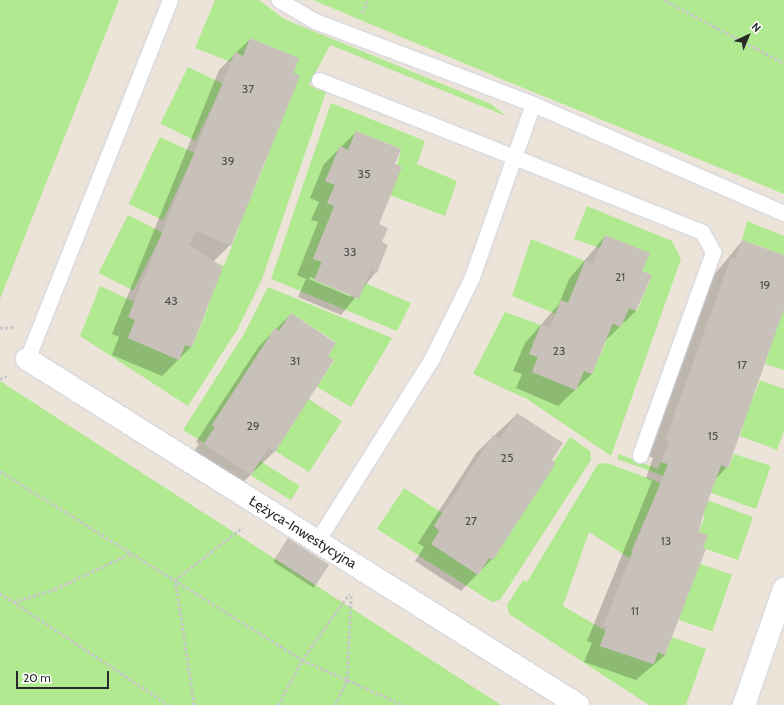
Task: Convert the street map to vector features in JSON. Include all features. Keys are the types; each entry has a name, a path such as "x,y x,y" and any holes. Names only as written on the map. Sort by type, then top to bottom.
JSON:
{"street":[{"name":"Łężyca-Inwestycyjna","path":"27,359 578,705"},
{"path":"744,705 784,589"}],"lane":[{"path":"27,359 170,0"},
{"path":"279,0 316,21 532,104 784,213"},
{"path":"319,80 702,232 712,252 640,455"},
{"path":"317,541 431,360 472,277 532,104"}],"path":[{"path":"664,0 784,63"},
{"path":"0,471 302,660 404,705"},
{"path":"175,580 264,508"},
{"path":"14,602 55,589 132,553"},
{"path":"175,580 194,705"},
{"path":"278,705 302,660 351,590 347,679 335,705"},
{"path":"0,593 169,705"}],"green space":[{"path":"0,0 119,0 0,299"},
{"path":"215,0 259,0 284,19 491,104 506,116 330,45 309,85 326,92 262,279 237,330 188,406 80,336 100,286 135,302 135,320 128,338 179,360 185,345 192,347 209,305 201,301 217,263 224,266 240,225 233,222 251,197 268,156 261,153 299,58 250,38 243,56 235,53 231,62 195,48"},
{"path":"313,0 784,0 784,194 521,87"},
{"path":"188,67 223,84 195,141 160,124"},
{"path":"331,103 425,141 417,164 457,181 445,216 390,195 401,149 356,131 348,150 340,146 326,181 335,185 327,203 342,209 335,227 327,224 313,258 322,262 314,280 358,299 365,283 411,303 397,331 271,279"},
{"path":"160,137 194,153 163,220 129,204"},
{"path":"587,206 672,241 681,259 611,456 527,399 473,374 505,312 541,325 529,354 538,357 532,372 576,390 584,371 592,374 606,342 598,338 605,320 620,327 629,308 637,311 652,275 642,271 649,253 605,235 600,248 574,239"},
{"path":"128,215 163,233 133,291 98,273"},
{"path":"747,221 784,236 784,255 742,240"},
{"path":"531,239 585,261 576,306 561,301 556,314 512,296"},
{"path":"268,287 392,338 351,407 317,387 334,361 328,356 336,342 291,313 279,331 275,328 212,425 215,427 204,443 183,430 244,334"},
{"path":"784,309 784,370 765,364 770,350 762,347"},
{"path":"760,380 784,389 784,431 777,450 740,436 744,423 736,420 747,391 755,394"},
{"path":"0,381 501,705 0,705"},
{"path":"303,395 342,421 309,472 275,451 292,426"},
{"path":"570,437 590,451 591,460 500,600 492,602 377,529 404,488 442,513 434,526 478,575"},
{"path":"619,454 658,469 661,462 715,481 721,465 728,468 734,454 771,466 756,509 617,459"},
{"path":"260,461 300,486 291,500 251,475"},
{"path":"607,463 753,517 738,560 703,548 708,535 699,532 705,516 655,497 631,551 635,552 632,560 589,532 563,606 606,631 600,646 653,664 658,652 665,655 672,637 706,649 686,705 649,705 509,614 507,605 523,580 527,582 598,464"},
{"path":"698,563 732,575 713,631 678,620"}],"building":[{"path":"250,38 299,58 294,73 300,76 231,246 196,231 189,245 223,267 192,347 185,345 179,360 128,338 135,320 128,317 235,52 243,56"},
{"path":"356,131 401,149 395,164 402,167 379,224 388,228 382,242 388,245 377,273 371,270 359,299 314,280 322,262 313,259 334,206 327,203 335,185 325,181 340,146 348,150"},
{"path":"605,235 650,253 642,271 652,275 636,311 629,308 621,327 613,323 592,374 584,371 576,390 532,372 538,357 529,354 541,325 550,328 561,300 568,303 585,261 593,265"},
{"path":"742,240 784,255 784,309 728,468 721,465 703,515 699,532 708,535 703,548 706,549 665,655 658,652 654,664 600,646 607,626 603,625 668,464 661,462 669,441 665,440 731,258 735,259"},
{"path":"291,313 336,343 328,356 334,360 275,452 268,448 251,475 204,444 215,427 212,425 275,328 279,331"},
{"path":"517,413 563,443 552,460 556,463 493,560 489,558 478,575 431,544 440,530 434,526 493,435 500,439"},
{"path":"288,538 329,565 316,585 275,558"}]}
